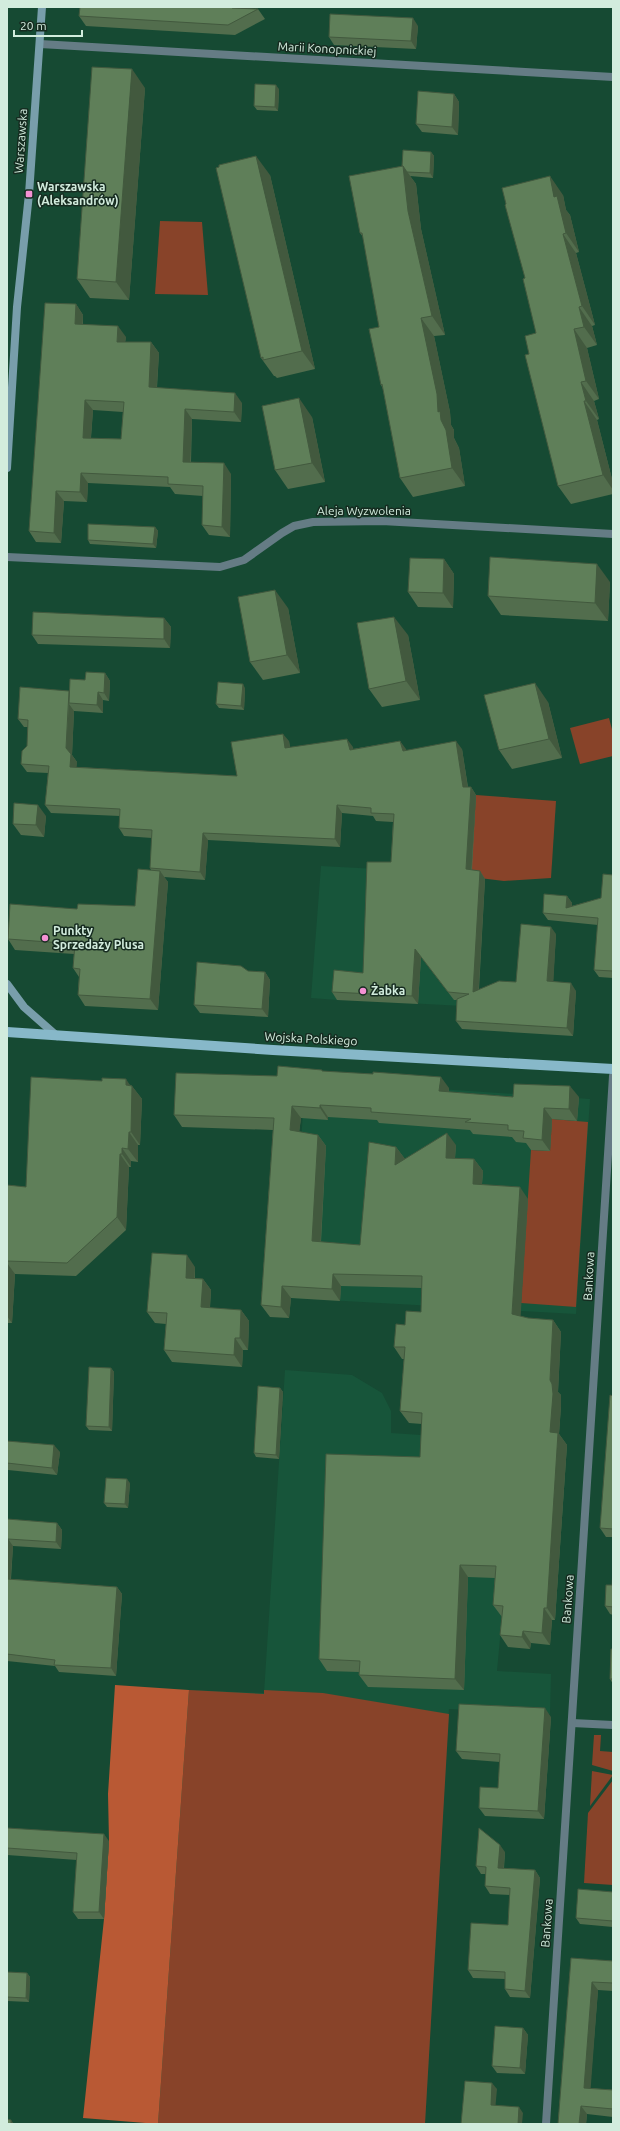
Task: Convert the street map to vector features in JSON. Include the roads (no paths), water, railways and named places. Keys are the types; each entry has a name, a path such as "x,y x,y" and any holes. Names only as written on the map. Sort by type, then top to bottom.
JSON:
{"main road":[{"name":"Warszawska","path":"7,468 17,307 28,210 42,7"},
{"path":"7,984 24,1007 57,1036"},
{"name":"Wojska Polskiego","path":"7,1032 613,1069"}],"street":[{"name":"Marii Konopnickiej","path":"40,44 613,77"},
{"name":"Aleja Wyzwolenia","path":"7,557 220,567 244,560 294,526 313,522 382,521 613,534"},
{"name":"Bankowa","path":"546,2124 613,1076"},
{"path":"572,1723 613,1725"}],"place":[{"name":"Warszawska (Aleksandrów)","path":"29,194"},
{"name":"Punkty Sprzedaży Plusa","path":"45,938"},
{"name":"Żabka","path":"363,991"}]}
